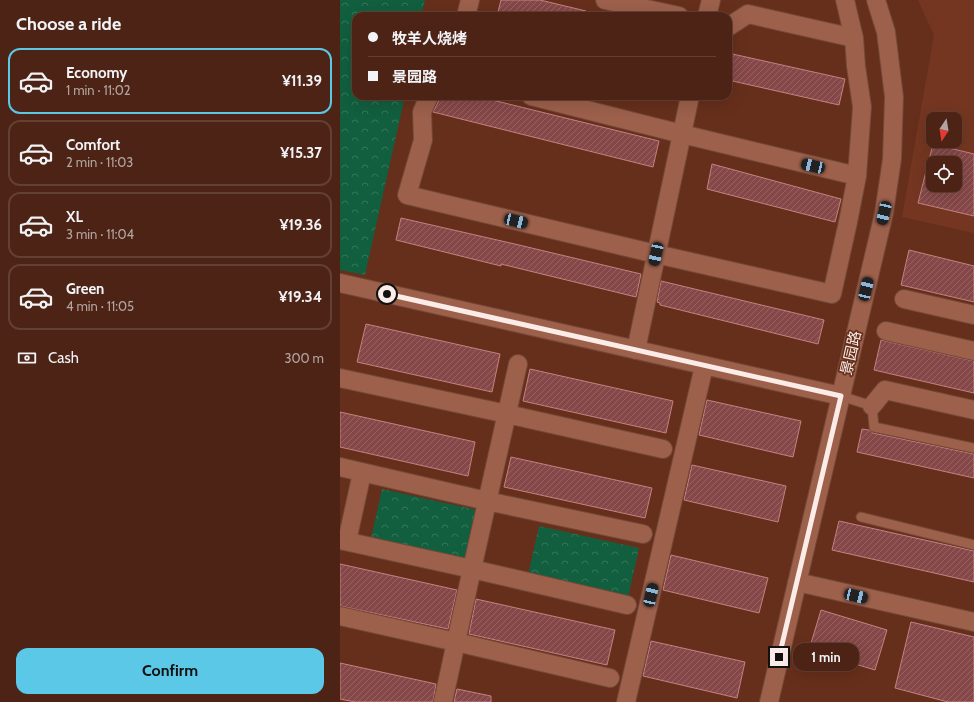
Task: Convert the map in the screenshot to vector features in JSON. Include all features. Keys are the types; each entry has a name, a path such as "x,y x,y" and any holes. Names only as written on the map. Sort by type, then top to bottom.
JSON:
{"street":[{"path":"467,12 470,0"},
{"path":"605,0 660,12"},
{"path":"708,12 711,0"},
{"path":"427,100 422,112 423,140 407,195 832,294 857,176 862,107 856,66 854,38 845,0"},
{"name":"景园路","path":"769,702 884,213 892,159 894,97 886,32 876,0"},
{"path":"732,24 748,14 854,38"},
{"path":"547,100 857,176"},
{"path":"636,350 689,100"},
{"path":"340,283 841,396"},
{"path":"904,299 974,314"},
{"path":"886,331 974,351"},
{"path":"443,702 518,364"},
{"path":"626,702 704,366"},
{"path":"340,378 663,449"},
{"path":"872,406 885,390 974,410"},
{"path":"340,467 487,501 643,534"},
{"path":"362,473 344,540 627,605"},
{"path":"797,582 974,622"},
{"path":"340,616 610,678"}],"lane":[{"path":"841,396 872,406 874,427 974,448"},
{"path":"861,517 974,545"}],"shaded area":[{"path":"918,0 974,0 974,233 902,217 934,35"}],"green space":[{"path":"340,0 425,0 422,12 352,12 352,100 404,100 365,275 340,270"},
{"path":"382,489 477,510 465,565 370,543"},
{"path":"539,526 639,548 627,602 527,580"}],"building":[{"path":"501,0 540,0 586,11 586,12 498,12"},
{"path":"732,54 845,79 839,105 732,81"},
{"path":"439,100 492,100 659,141 653,167 433,112"},
{"path":"932,148 949,148 974,154 974,216 918,203 926,172 926,192 962,192 962,156 930,156"},
{"path":"712,164 841,199 835,222 707,189"},
{"path":"401,218 641,274 636,297 396,240"},
{"path":"909,250 974,266 974,302 901,285"},
{"path":"661,281 824,320 818,344 660,305 660,303 657,302"},
{"path":"366,324 500,354 492,392 357,362"},
{"path":"881,340 974,361 974,393 874,370"},
{"path":"530,369 673,401 666,433 523,401"},
{"path":"707,400 801,421 793,457 699,435"},
{"path":"340,412 475,442 468,476 340,447"},
{"path":"862,429 869,430 873,433 974,454 974,478 857,452"},
{"path":"511,457 652,488 645,518 504,487"},
{"path":"692,465 786,486 778,522 684,500"},
{"path":"839,521 974,551 974,582 832,550"},
{"path":"671,555 768,578 759,613 663,590"},
{"path":"340,564 457,590 448,629 340,606"},
{"path":"476,599 615,630 607,665 469,634"},
{"path":"821,610 887,630 875,670 809,650"},
{"path":"911,622 974,637 974,702 948,702 895,688"},
{"path":"651,641 745,662 737,698 643,676"},
{"path":"340,663 436,684 433,702 355,702 340,699"},
{"path":"457,689 491,696 491,702 454,702"}],"route":[{"path":"387,294 841,396 779,657"}]}
